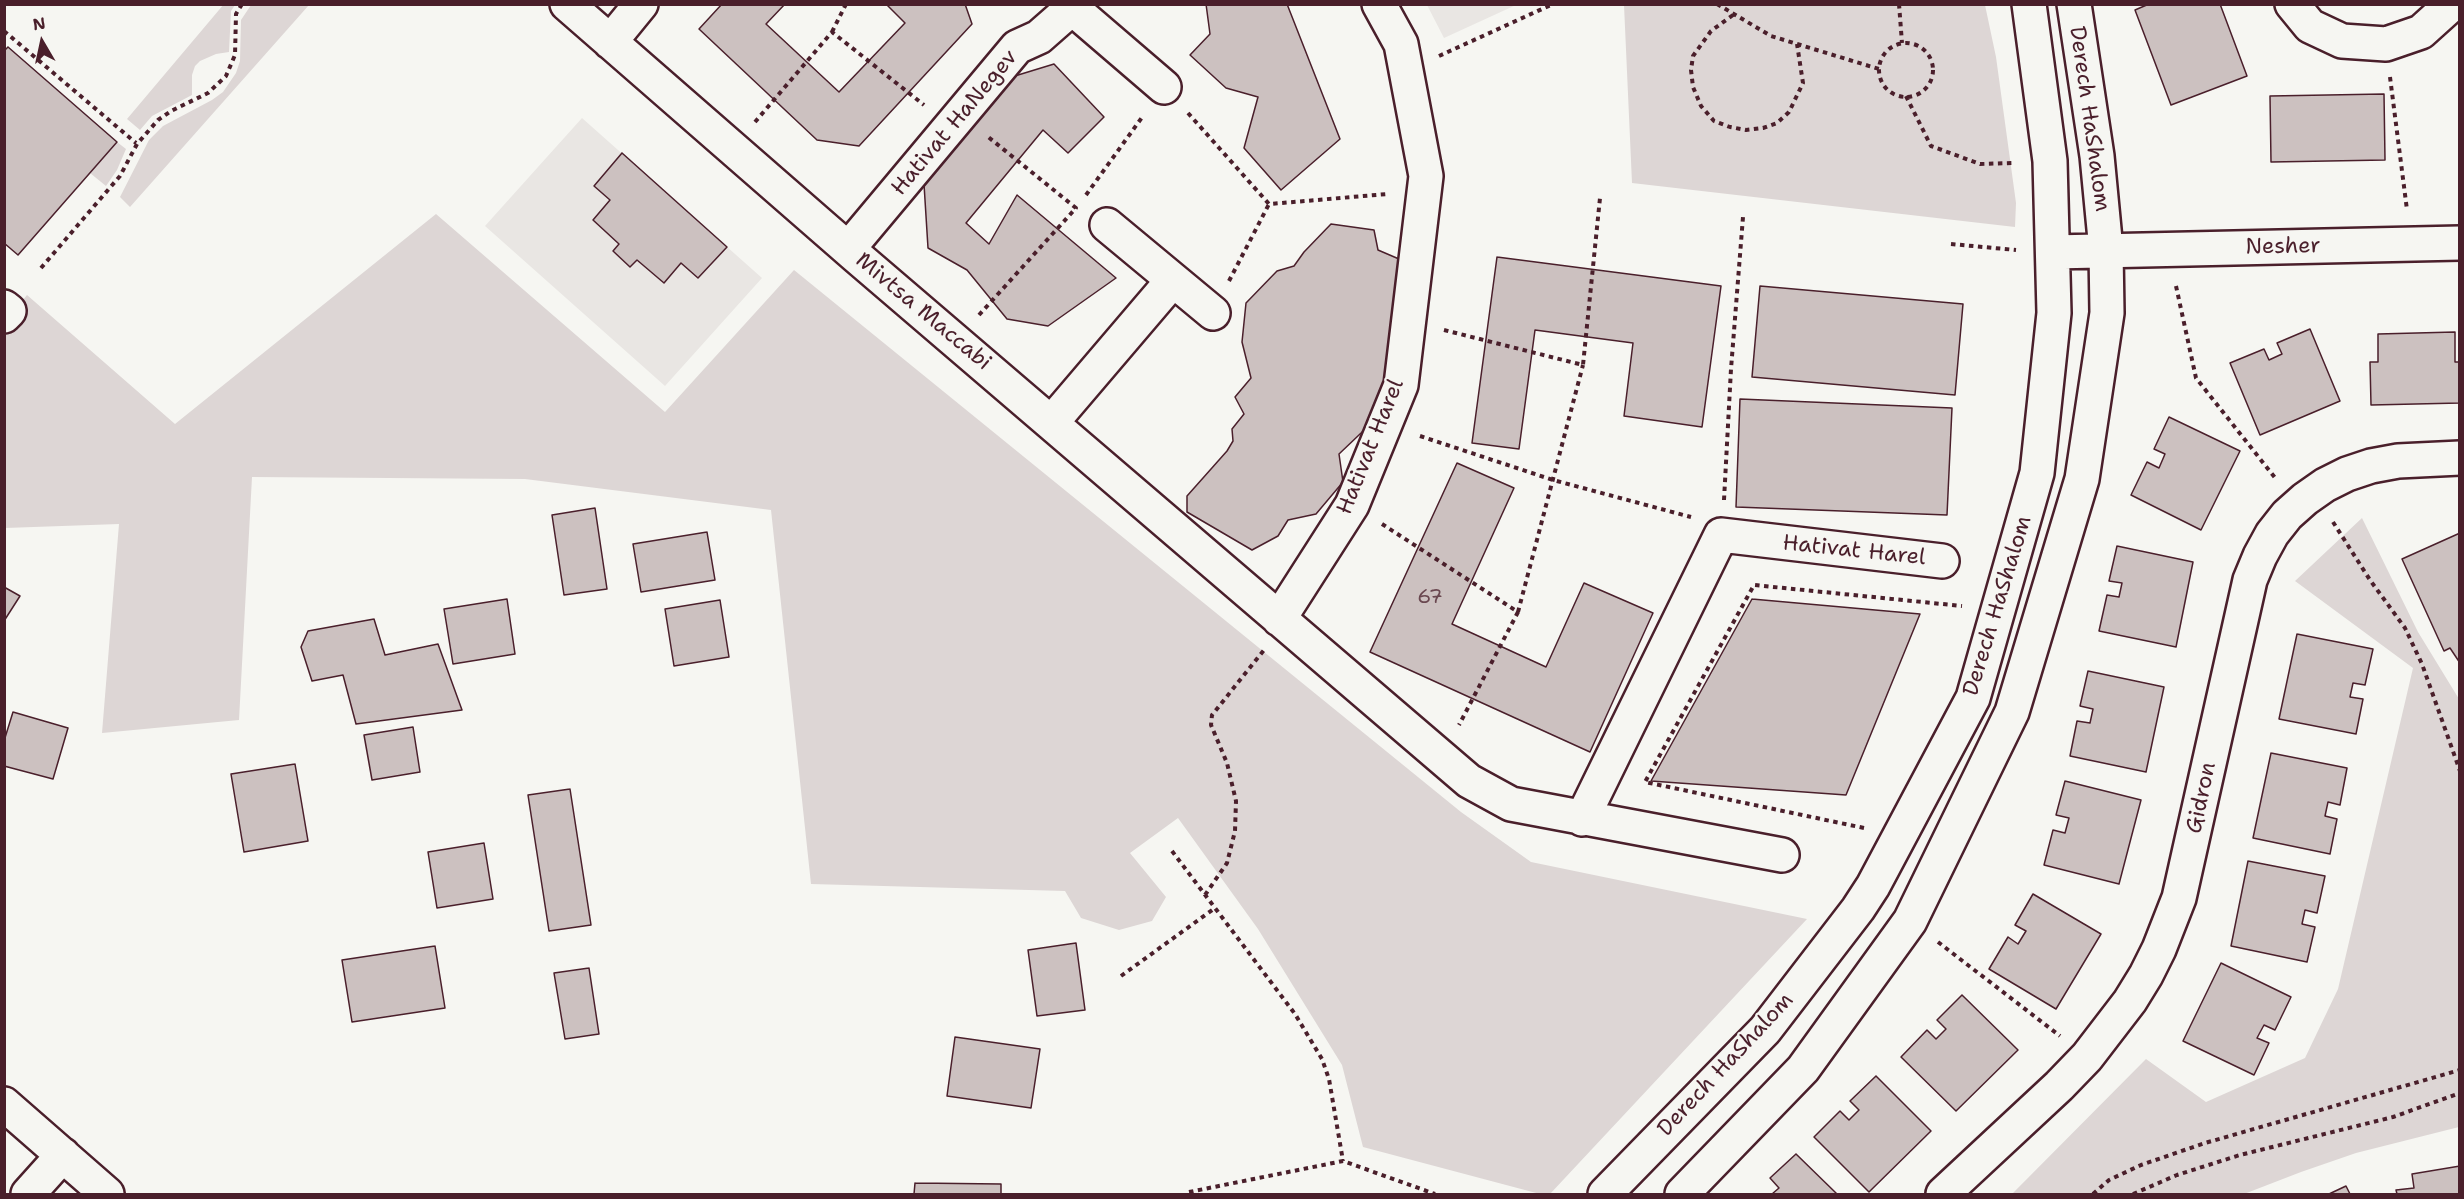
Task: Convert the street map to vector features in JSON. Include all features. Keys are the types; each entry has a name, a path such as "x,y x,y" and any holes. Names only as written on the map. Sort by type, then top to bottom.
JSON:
{"street":[{"name":"Mivtsa Maccabi","path":"567,4 848,249 1282,621"},
{"path":"610,42 641,4"},
{"name":"Hativat Harel","path":"1282,621 1352,505 1401,385 1426,176 1401,44 1379,4"},
{"name":"Derech HaShalom","path":"1605,1194 1766,1030 1858,909 1873,886 1973,698 2037,473 2054,313 2039,251 2050,161 2029,4"},
{"name":"Derech HaShalom","path":"1682,1194 1803,1069 1910,921 2012,712 2082,479 2107,313 2106,250 2097,156 2074,4"},
{"path":"2292,4 2310,26 2342,41 2386,44 2421,32 2452,4"},
{"name":"Hativat HaNegev","path":"848,249 1017,47 1039,37 1072,6 1164,87"},
{"path":"1107,225 1213,313"},
{"name":"Nesher","path":"2039,251 2460,243"},
{"path":"1052,422 1173,280"},
{"name":"Gidron","path":"1943,1194 2059,1086 2087,1056 2135,993 2155,958 2170,923 2186,871 2250,580 2272,534 2306,498 2347,474 2371,466 2426,458 2460,458"},
{"name":"Hativat Harel","path":"1582,819 1721,535 1942,561"},
{"path":"1282,621 1469,781 1511,804 1782,855"},
{"path":"4,1104 107,1194"},
{"path":"28,1194 63,1155"}],"path":[{"path":"41,267 120,176 137,144 158,120 208,93 226,76 235,55 236,14 242,4"},
{"path":"733,148 832,32 846,4"},
{"path":"1406,71 1553,4"},
{"path":"1717,4 1771,36 1879,69"},
{"path":"1899,4 1902,43"},
{"path":"1733,15 1711,31 1702,42 1692,63 1693,87 1701,106 1714,121 1730,128 1746,130 1777,123 1797,98 1803,83 1797,44"},
{"path":"4,31 137,144"},
{"path":"832,32 1076,208"},
{"path":"1902,43 1915,44 1923,48 1933,64 1930,83 1917,95 1906,96 1892,93 1881,80 1879,69 1888,49 1902,43"},
{"path":"2386,44 2411,244"},
{"path":"955,340 1076,208 1164,87 1269,204"},
{"path":"1906,96 1931,147 1980,164 2020,163"},
{"path":"1269,204 1424,190"},
{"path":"1442,758 1518,612 1583,365 1600,198"},
{"path":"1213,313 1269,204"},
{"path":"1724,504 1731,369 1743,217"},
{"path":"1951,244 2039,251"},
{"path":"2168,250 2196,378 2306,498 2405,628 2422,664 2460,771"},
{"path":"1408,321 1583,365"},
{"path":"1385,424 1553,480 1696,518"},
{"path":"1352,505 1518,612"},
{"path":"1871,829 1645,782 1755,585 1966,606"},
{"path":"1205,895 1227,863 1236,831 1236,801 1227,763 1211,725 1212,715 1282,621"},
{"path":"1172,851 1295,1014 1322,1059 1329,1078 1343,1161"},
{"path":"1121,976 1215,908"},
{"path":"1910,921 2087,1056"},
{"path":"2093,1194 2109,1180 2141,1165 2184,1150 2460,1070"},
{"path":"2133,1194 2177,1175 2240,1155 2393,1117 2460,1093"},
{"path":"1189,1192 1343,1161 1435,1194"}],"shaded area":[{"path":"224,4 235,5 231,11 229,52 216,54 200,61 195,66 192,75 192,95 152,116 140,130 127,119"},
{"path":"251,5 309,5 130,207 120,197 149,140 163,126 223,92 236,73 240,61 241,20"},
{"path":"1427,5 1516,5 1444,38"},
{"path":"1624,5 1985,5 1996,57 2016,203 2015,227 1632,183"},
{"path":"582,118 762,278 665,386 485,226"},
{"path":"117,142 126,149 117,170 106,186 90,173"},
{"path":"436,214 665,412 794,270 1461,812 1531,862 1807,919 1550,1194 1540,1194 1363,1147 1342,1065 1258,929 1178,818 1130,853 1166,897 1152,921 1119,930 1081,918 1065,891 811,884 771,510 525,479 252,477 239,720 102,733 119,524 5,528 4,324 27,295 175,424"},
{"path":"2362,518 2418,632 2459,699 2459,1127 2356,1153 2244,1194 2012,1194 2146,1059 2206,1102 2305,1058 2338,989 2413,668 2295,581"}],"building":[{"path":"722,4 785,4 766,24 839,92 905,23 886,4 965,4 972,24 859,146 817,140 699,29"},
{"path":"1206,4 1287,4 1340,139 1281,190 1244,148 1258,97 1226,88 1190,55 1210,34"},
{"path":"2149,4 2220,4 2247,76 2171,105 2135,10"},
{"path":"8,47 117,142 18,255 4,243 4,51"},
{"path":"1054,64 1104,117 1068,153 1043,130 966,223 989,244 1017,195 1116,278 1048,326 1007,319 967,270 928,248 924,184 1005,79"},
{"path":"2384,94 2385,160 2271,162 2270,96"},
{"path":"622,153 727,247 698,278 681,263 664,283 637,260 630,267 613,251 619,244 593,220 610,200 594,186"},
{"path":"1331,224 1374,230 1378,250 1399,259 1402,281 1380,415 1339,454 1343,482 1316,514 1288,520 1278,536 1252,550 1187,512 1187,496 1227,451 1233,441 1232,429 1244,414 1235,397 1251,378 1242,342 1246,303 1277,271 1294,266"},
{"path":"1497,257 1721,286 1702,427 1624,416 1633,343 1535,330 1519,449 1472,443"},
{"path":"1760,286 1963,304 1955,395 1752,377"},
{"path":"2310,329 2340,401 2260,435 2230,363 2264,349 2269,360 2282,354 2277,343"},
{"path":"2455,332 2455,362 2460,362 2460,403 2371,405 2370,362 2378,362 2378,334"},
{"path":"1740,399 1952,408 1947,515 1736,507"},
{"path":"2169,417 2240,451 2201,530 2131,495 2147,462 2159,468 2165,454 2154,449"},
{"path":"1457,463 1514,488 1452,624 1546,667 1584,583 1653,613 1590,752 1370,652"},
{"path":"595,508 607,589 564,595 552,515"},
{"path":"707,532 715,580 641,592 633,544"},
{"path":"2460,533 2460,663 2450,648 2444,651 2402,559"},
{"path":"2117,546 2193,562 2176,647 2099,631 2107,595 2119,597 2122,583 2109,581"},
{"path":"4,587 20,596 4,621"},
{"path":"507,599 515,654 453,664 444,609"},
{"path":"1752,599 1920,614 1846,795 1651,781"},
{"path":"720,600 729,657 674,666 665,609"},
{"path":"374,619 385,655 438,644 462,710 356,724 343,675 312,681 301,647 308,631"},
{"path":"2297,634 2373,649 2365,685 2353,683 2350,697 2363,699 2356,734 2279,719"},
{"path":"2088,671 2164,687 2146,772 2070,756 2077,721 2090,723 2093,709 2080,706"},
{"path":"13,712 68,728 53,779 4,766 4,741"},
{"path":"413,727 420,772 372,780 364,735"},
{"path":"2271,753 2347,768 2340,805 2328,802 2325,816 2337,819 2330,854 2253,838"},
{"path":"295,764 308,841 244,852 231,774"},
{"path":"2065,781 2141,800 2119,884 2044,865 2053,830 2065,833 2069,818 2056,815"},
{"path":"570,789 591,925 549,931 528,795"},
{"path":"484,843 493,899 437,908 428,852"},
{"path":"2248,861 2325,876 2317,913 2305,910 2302,924 2315,927 2307,962 2231,946"},
{"path":"2033,894 2101,934 2056,1009 1989,969 2008,937 2018,944 2026,931 2015,925"},
{"path":"1076,943 1085,1010 1037,1016 1028,950"},
{"path":"435,946 445,1008 352,1022 342,960"},
{"path":"2221,963 2291,997 2275,1030 2264,1025 2257,1038 2269,1043 2254,1075 2183,1041"},
{"path":"589,968 599,1034 565,1039 554,973"},
{"path":"1962,995 2018,1050 1956,1111 1901,1057 1927,1030 1936,1039 1946,1029 1937,1020"},
{"path":"955,1037 1040,1049 1031,1108 947,1096"},
{"path":"1876,1076 1931,1131 1869,1192 1814,1137 1840,1111 1849,1120 1859,1110 1850,1101"},
{"path":"1796,1154 1837,1194 1772,1194 1779,1188 1770,1178"},
{"path":"2460,1166 2460,1194 2397,1194 2396,1190 2414,1188 2412,1174"},
{"path":"915,1183 1001,1184 1001,1194 914,1194"},
{"path":"2346,1186 2350,1194 2329,1194"}]}
